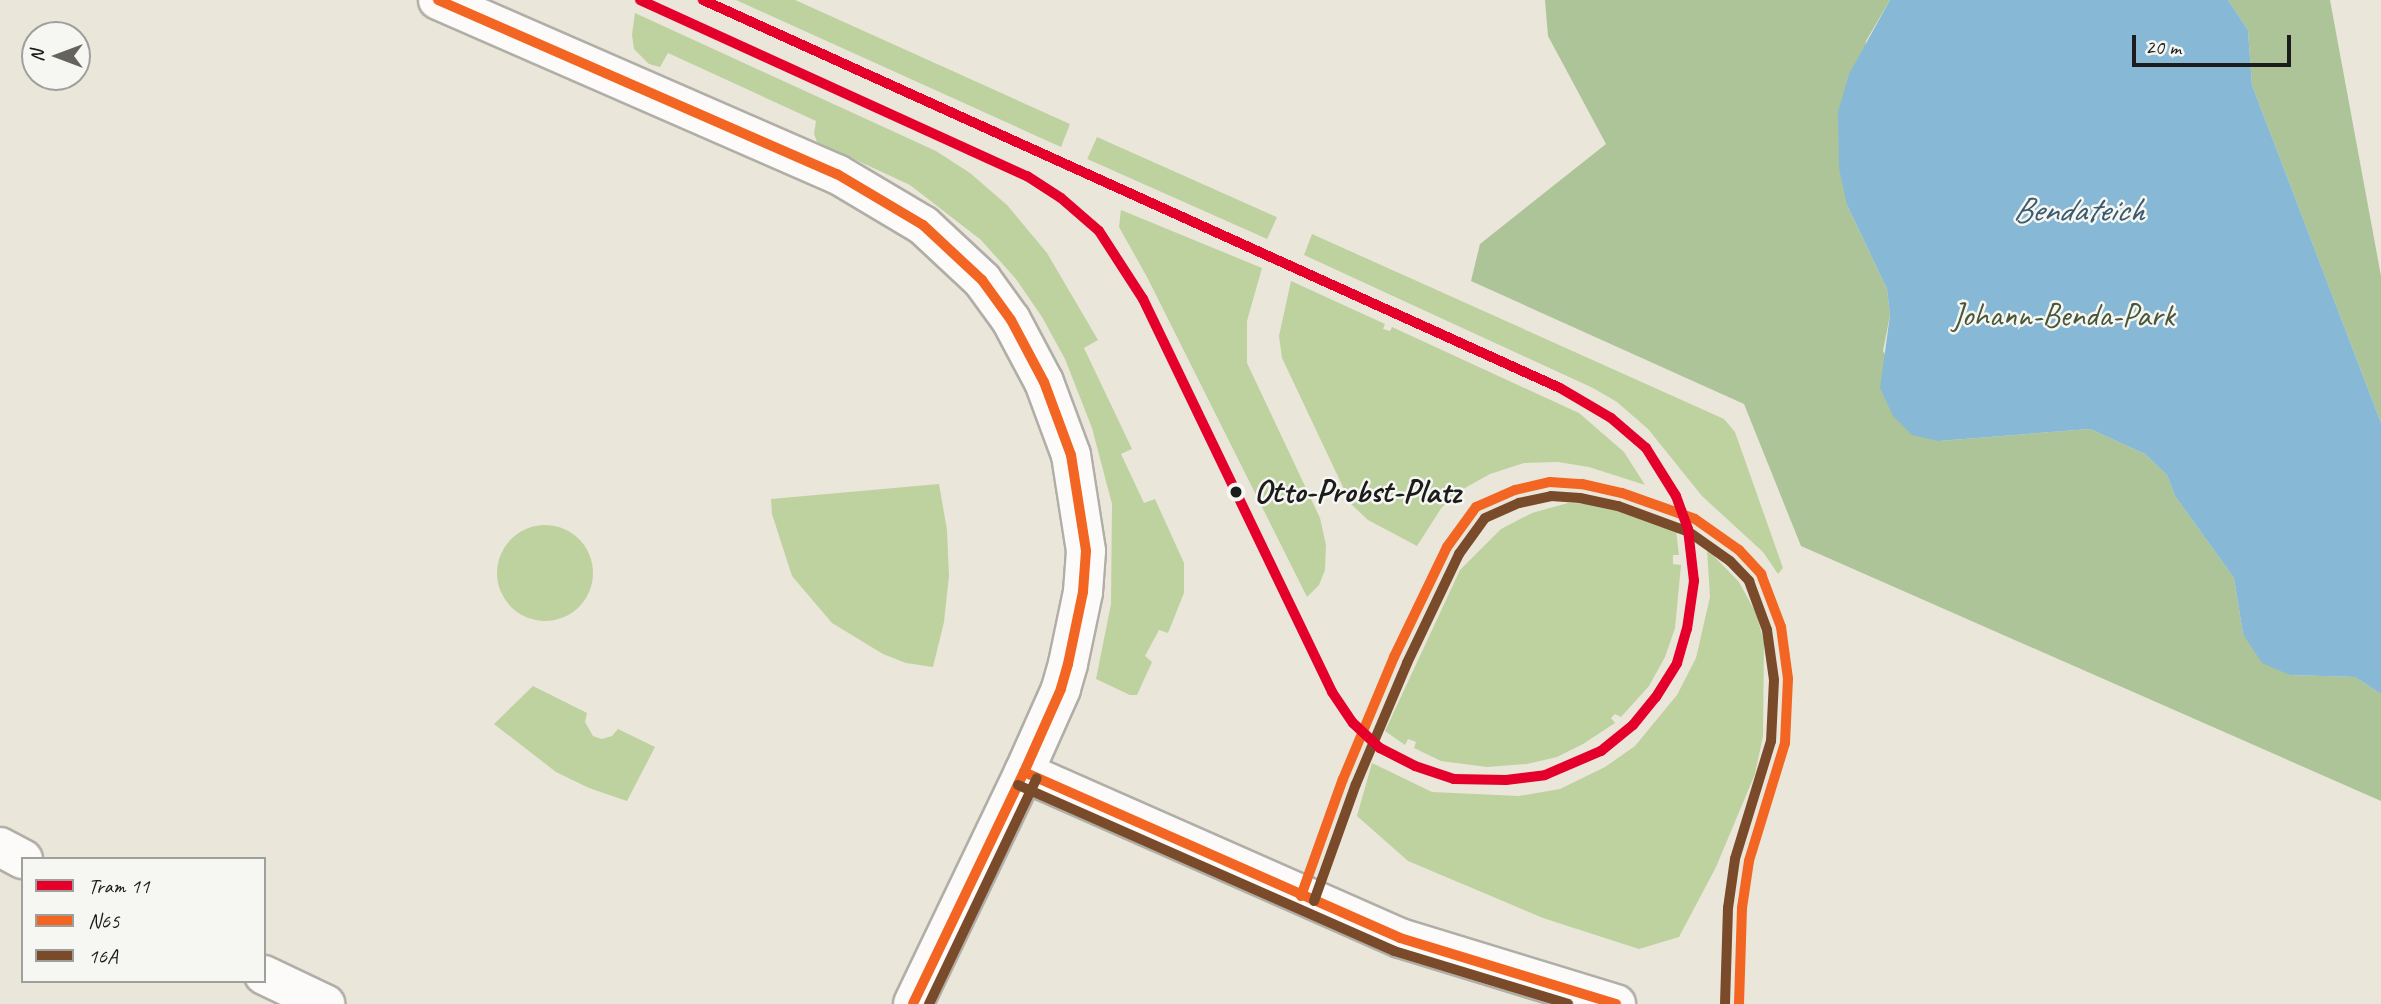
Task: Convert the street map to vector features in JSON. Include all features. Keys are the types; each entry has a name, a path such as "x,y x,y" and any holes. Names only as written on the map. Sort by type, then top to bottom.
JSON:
{"street":[{"path":"439,0 837,174 923,225 982,280 1011,320 1044,382 1071,455 1085,539 1083,592 1068,664 1061,689 1024,772 914,1004"},
{"path":"1024,772 1400,938 1616,1004"},
{"path":"0,847 21,858"},
{"path":"266,976 326,1004"}],"green space":[{"path":"736,0 795,0 1070,124 1061,147"},
{"path":"1545,0 1890,0 1866,41 1847,205 1887,289 1890,315 1883,351 1939,441 2090,429 2145,454 2167,475 2175,496 2234,578 2243,634 2290,675 2355,677 2381,694 2381,801 1801,546 1744,404 1471,281 1480,244 1606,144 1548,36"},
{"path":"2228,0 2330,0 2381,276 2381,423 2252,85 2248,30"},
{"path":"635,13 936,151 970,173 1007,205 1047,253 1098,340 1084,348 1132,449 1121,454 1144,503 1155,499 1184,563 1184,593 1168,633 1159,630 1145,656 1152,662 1137,695 1130,695 1096,679 1111,604 1112,504 1092,428 1065,359 1042,317 1016,279 981,240 910,185 817,142 814,134 816,121 668,53 660,67 649,64 634,49 632,35"},
{"path":"1097,137 1277,217 1267,239 1087,159"},
{"path":"1121,210 1262,268 1247,321 1247,363 1320,518 1326,545 1325,570 1319,585 1307,597 1147,277 1119,227"},
{"path":"1312,234 1724,419 1735,432 1783,568 1778,574 1763,552 1702,496 1648,429 1617,402 1593,388 1304,255"},
{"path":"1291,281 1385,324 1383,329 1390,331 1392,327 1579,413 1624,452 1645,485 1589,467 1558,462 1524,463 1490,474 1465,488 1442,507 1417,546 1368,520 1351,504 1282,358 1279,336"},
{"path":"939,484 947,530 949,576 944,622 933,667 906,663 883,654 832,623 792,576 772,514 771,499"},
{"path":"1568,503 1598,504 1628,510 1676,530 1679,555 1673,555 1673,564 1681,565 1675,628 1665,657 1649,686 1621,717 1615,714 1611,718 1615,723 1583,744 1557,757 1527,764 1487,767 1441,761 1414,748 1416,742 1408,739 1405,745 1385,731 1460,570 1501,529 1532,513"},
{"path":"545,525 563,529 579,539 589,555 593,573 589,591 579,607 563,617 545,621 527,617 511,607 501,591 497,573 501,555 511,539 527,529"},
{"path":"1707,549 1739,582 1756,613 1764,642 1763,736 1755,774 1716,867 1679,937 1639,949 1543,918 1408,861 1357,816 1372,763 1432,792 1519,796 1560,789 1605,767 1635,746 1677,695 1696,658 1710,597"},
{"path":"533,686 587,713 585,722 593,736 602,739 612,736 618,729 655,747 627,801 589,788 556,772 494,724"}],"water":[{"name":"Bendateich","path":"1890,0 2228,0 2248,30 2252,85 2381,423 2381,694 2355,677 2290,675 2262,663 2243,634 2234,578 2175,496 2167,475 2145,454 2090,429 1939,441 1912,435 1893,416 1880,388 1890,315 1887,289 1847,205 1839,168 1838,112 1849,74"}],"tram line":[{"name":"11","path":"640,0 1027,176 1061,198 1099,231 1143,299 1332,692 1353,723 1380,748 1415,766 1454,779 1506,780 1545,775 1601,751 1633,725 1656,697 1677,663 1687,629 1694,581 1688,529 1676,496 1646,448 1611,418 1560,388 703,0"}],"transit line":[{"name":"N65","path":"438,0 837,174 923,225 982,280 1011,320 1044,382 1071,455 1086,551 1083,592 1068,664 1061,689 1024,772 913,1004"},
{"name":"N65","path":"1301,896 1343,779 1394,657 1447,547 1476,507 1515,490 1550,482 1582,484 1622,493 1695,519 1739,550 1761,574 1781,627 1788,679 1785,743 1749,861 1742,908 1739,1004"},
{"name":"16A","path":"1314,901 1356,784 1407,663 1459,554 1485,518 1519,503 1551,496 1580,498 1618,506 1689,532 1730,561 1749,581 1767,630 1774,680 1771,741 1735,859 1728,908 1725,1004"},
{"name":"N65","path":"1024,772 1400,938 1616,1004"},
{"name":"16A","path":"929,1004 1037,778"},
{"name":"16A","path":"1018,785 1394,951 1568,1004"}],"place":[{"name":"Otto-Probst-Platz","path":"1236,492"}],"park label":[{"name":"Johann-Benda-Park","path":"2063,316"}]}
